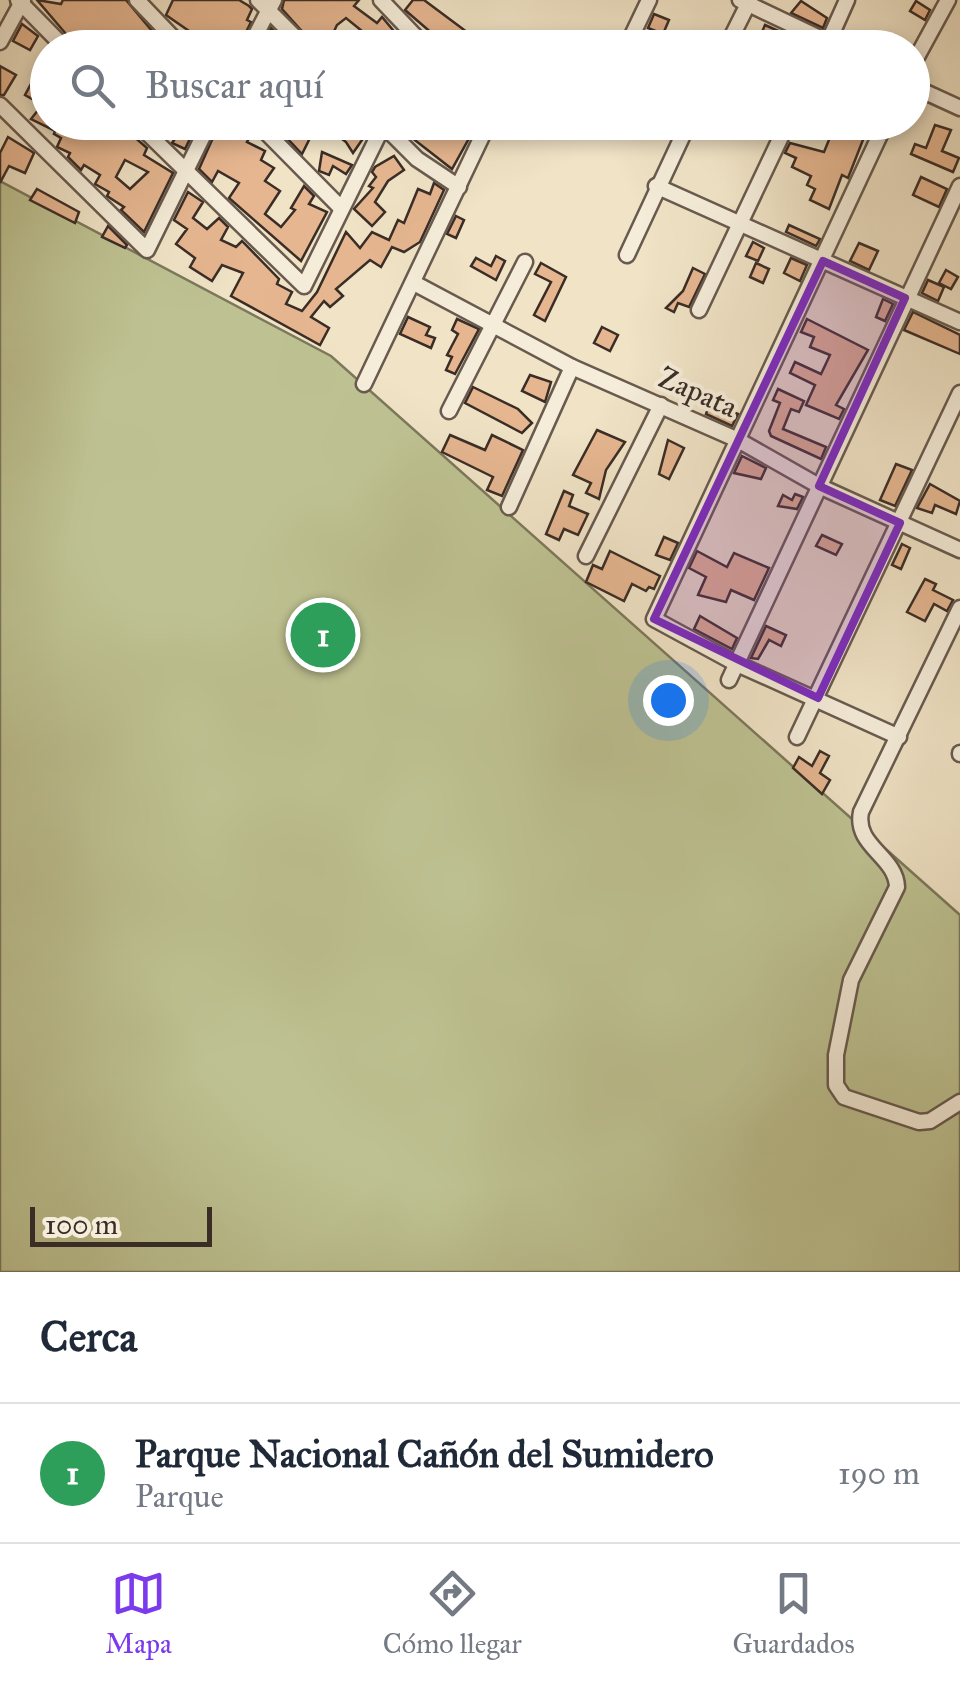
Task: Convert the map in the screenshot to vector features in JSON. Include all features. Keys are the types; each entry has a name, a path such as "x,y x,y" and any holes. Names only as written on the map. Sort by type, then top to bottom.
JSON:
{"street":[{"path":"137,0 166,30"},
{"path":"381,0 406,30"},
{"path":"635,30 649,0"},
{"path":"837,30 847,0"},
{"path":"930,33 948,0"},
{"path":"0,42 21,1 48,30"},
{"path":"734,30 746,1 803,30"},
{"path":"256,30 267,3 290,30"},
{"path":"930,94 960,108"},
{"path":"0,104 30,134"},
{"path":"36,140 146,250 201,140"},
{"path":"153,140 304,286 375,140"},
{"path":"274,140 340,206"},
{"path":"399,140 417,158 459,187"},
{"path":"364,384 481,140"},
{"path":"626,255 679,140"},
{"path":"699,310 737,222 779,140"},
{"path":"878,140 654,619 735,663 899,737"},
{"path":"656,186 960,322"},
{"path":"728,680 960,186"},
{"path":"450,411 526,262"},
{"name":"Zapata","path":"414,283 572,367 738,440 819,486 960,550"},
{"path":"509,507 572,367"},
{"path":"797,737 960,393"},
{"path":"586,556 661,404"},
{"path":"960,608 859,820 865,839 896,875 897,887 851,980 836,1056 836,1084 844,1097 919,1122 930,1121 960,1102"}],"highlighted area":[{"path":"823,261 905,298 819,486 900,523 818,698 654,619"}],"green space":[{"path":"0,181 331,356 960,915 960,1272 0,1272"}],"building":[{"path":"37,0 61,4 63,0 126,0 151,30 63,30"},
{"path":"173,0 239,0 252,9 247,30 188,30 166,15"},
{"path":"284,0 359,0 354,6 377,23 382,17 393,30 361,30 346,18 335,30 301,30 282,9"},
{"path":"413,0 424,0 464,30 428,30 405,10"},
{"path":"801,1 827,18 823,28 791,13"},
{"path":"916,1 930,10 925,20 910,11"},
{"path":"654,14 669,20 665,30 648,28"},
{"path":"22,24 30,30 30,50 13,41"},
{"path":"0,66 16,75 4,95 0,95"},
{"path":"935,125 951,130 942,151 959,158 953,172 911,154 915,144 926,148"},
{"path":"8,137 34,153 25,173 9,166 0,183 0,153"},
{"path":"60,140 138,140 147,148 144,155 173,173 144,232 121,210 124,207 107,196 109,192 95,184 100,175 84,165 81,170 68,157 70,153 57,147","holes":["125,160 148,172 130,189 116,177"]},
{"path":"174,140 189,140 185,149 172,143"},
{"path":"212,140 248,140 265,151 261,160 274,168 265,181 280,191 265,214 281,227 295,210 291,208 304,186 314,196 309,204 327,212 301,261 229,198 239,183 218,171 212,182 199,169"},
{"path":"289,140 309,140 302,154"},
{"path":"343,140 362,140 353,153"},
{"path":"415,140 468,140 452,169"},
{"path":"829,140 863,140 848,178 842,175 829,209 810,200 815,189 807,185 811,176 792,167 796,158 785,153 790,143 824,152"},
{"path":"322,152 352,165 346,174 333,166 329,175 319,171"},
{"path":"394,156 404,170 388,181 375,202 385,212 372,226 354,209 373,188 369,186 376,177 372,172 375,167"},
{"path":"921,177 947,189 939,207 913,195"},
{"path":"434,183 444,190 420,242 404,252 392,247 381,267 370,260 336,289 343,296 330,307 324,301 311,317 329,328 320,345 231,296 243,273 222,265 212,281 190,267 195,258 176,244 187,229 174,220 188,192 203,202 193,218 207,229 219,218 228,227 221,240 236,247 242,241 279,279 277,284 292,292 286,304 302,311 317,292 346,232 360,248 372,232 389,240 398,220 404,223 418,189 430,194"},
{"path":"37,189 79,212 75,223 30,200"},
{"path":"456,216 464,220 456,238 447,234"},
{"path":"789,225 820,239 816,246 786,232"},
{"path":"108,226 127,245 125,248 102,237"},
{"path":"753,242 764,248 758,261 746,256"},
{"path":"859,243 878,251 869,270 850,261"},
{"path":"496,256 505,261 496,280 471,266 476,258 491,266"},
{"path":"791,258 807,265 800,281 784,273"},
{"path":"541,263 566,277 545,321 534,315 551,282 535,274"},
{"path":"756,263 769,269 763,283 750,277"},
{"path":"693,268 705,274 689,307 678,303 674,312 666,308 683,291"},
{"path":"946,270 958,277 951,289 939,283"},
{"path":"928,280 944,287 938,301 922,293"},
{"path":"883,299 893,304 885,321 876,317"},
{"path":"913,312 960,335 960,354 904,330"},
{"path":"408,317 430,327 426,335 435,338 431,348 400,334"},
{"path":"457,319 479,329 455,374 446,370 452,357 447,355 458,334 452,330"},
{"path":"807,319 868,350 836,405 844,409 839,419 806,405 815,385 790,373 795,362 821,374 830,355 810,347 814,337 801,332"},
{"path":"602,327 618,335 610,351 594,343"},
{"path":"530,375 551,382 545,402 522,391"},
{"path":"473,387 518,409 532,423 522,433 465,403"},
{"path":"778,389 804,401 799,412 791,409 783,429 826,447 821,459 771,436 769,431 780,403 773,400"},
{"path":"710,403 738,414 732,426 706,414"},
{"path":"597,430 625,442 606,470 599,499 586,493 591,483 573,475"},
{"path":"450,435 485,450 492,435 523,450 502,496 487,490 493,477 442,452"},
{"path":"668,440 684,448 669,479 659,474"},
{"path":"742,456 766,468 761,479 734,473"},
{"path":"896,464 912,470 895,506 880,500"},
{"path":"930,484 960,501 956,514 935,505 932,513 917,508"},
{"path":"564,491 573,495 569,506 588,514 578,535 564,529 559,540 546,534"},
{"path":"795,494 803,497 797,509 778,506 783,495 792,500"},
{"path":"822,535 842,544 836,555 816,546"},
{"path":"664,537 678,543 670,560 656,555"},
{"path":"902,544 910,548 901,569 892,565"},
{"path":"610,551 660,576 654,589 649,587 646,591 632,584 624,601 586,582 593,565 602,569"},
{"path":"697,551 727,567 734,553 769,568 754,600 731,590 726,602 698,595 706,577 689,568"},
{"path":"925,579 936,584 933,590 953,600 947,611 934,604 925,621 907,612"},
{"path":"700,616 737,638 732,649 694,629"},
{"path":"766,626 786,635 781,646 769,640 758,659 751,658"},
{"path":"820,751 829,756 820,773 830,780 822,794 793,768 799,757 812,766"}],"place":[{"name":"Parque Nacional Cañón del Sumidero","path":"323,635"}]}
